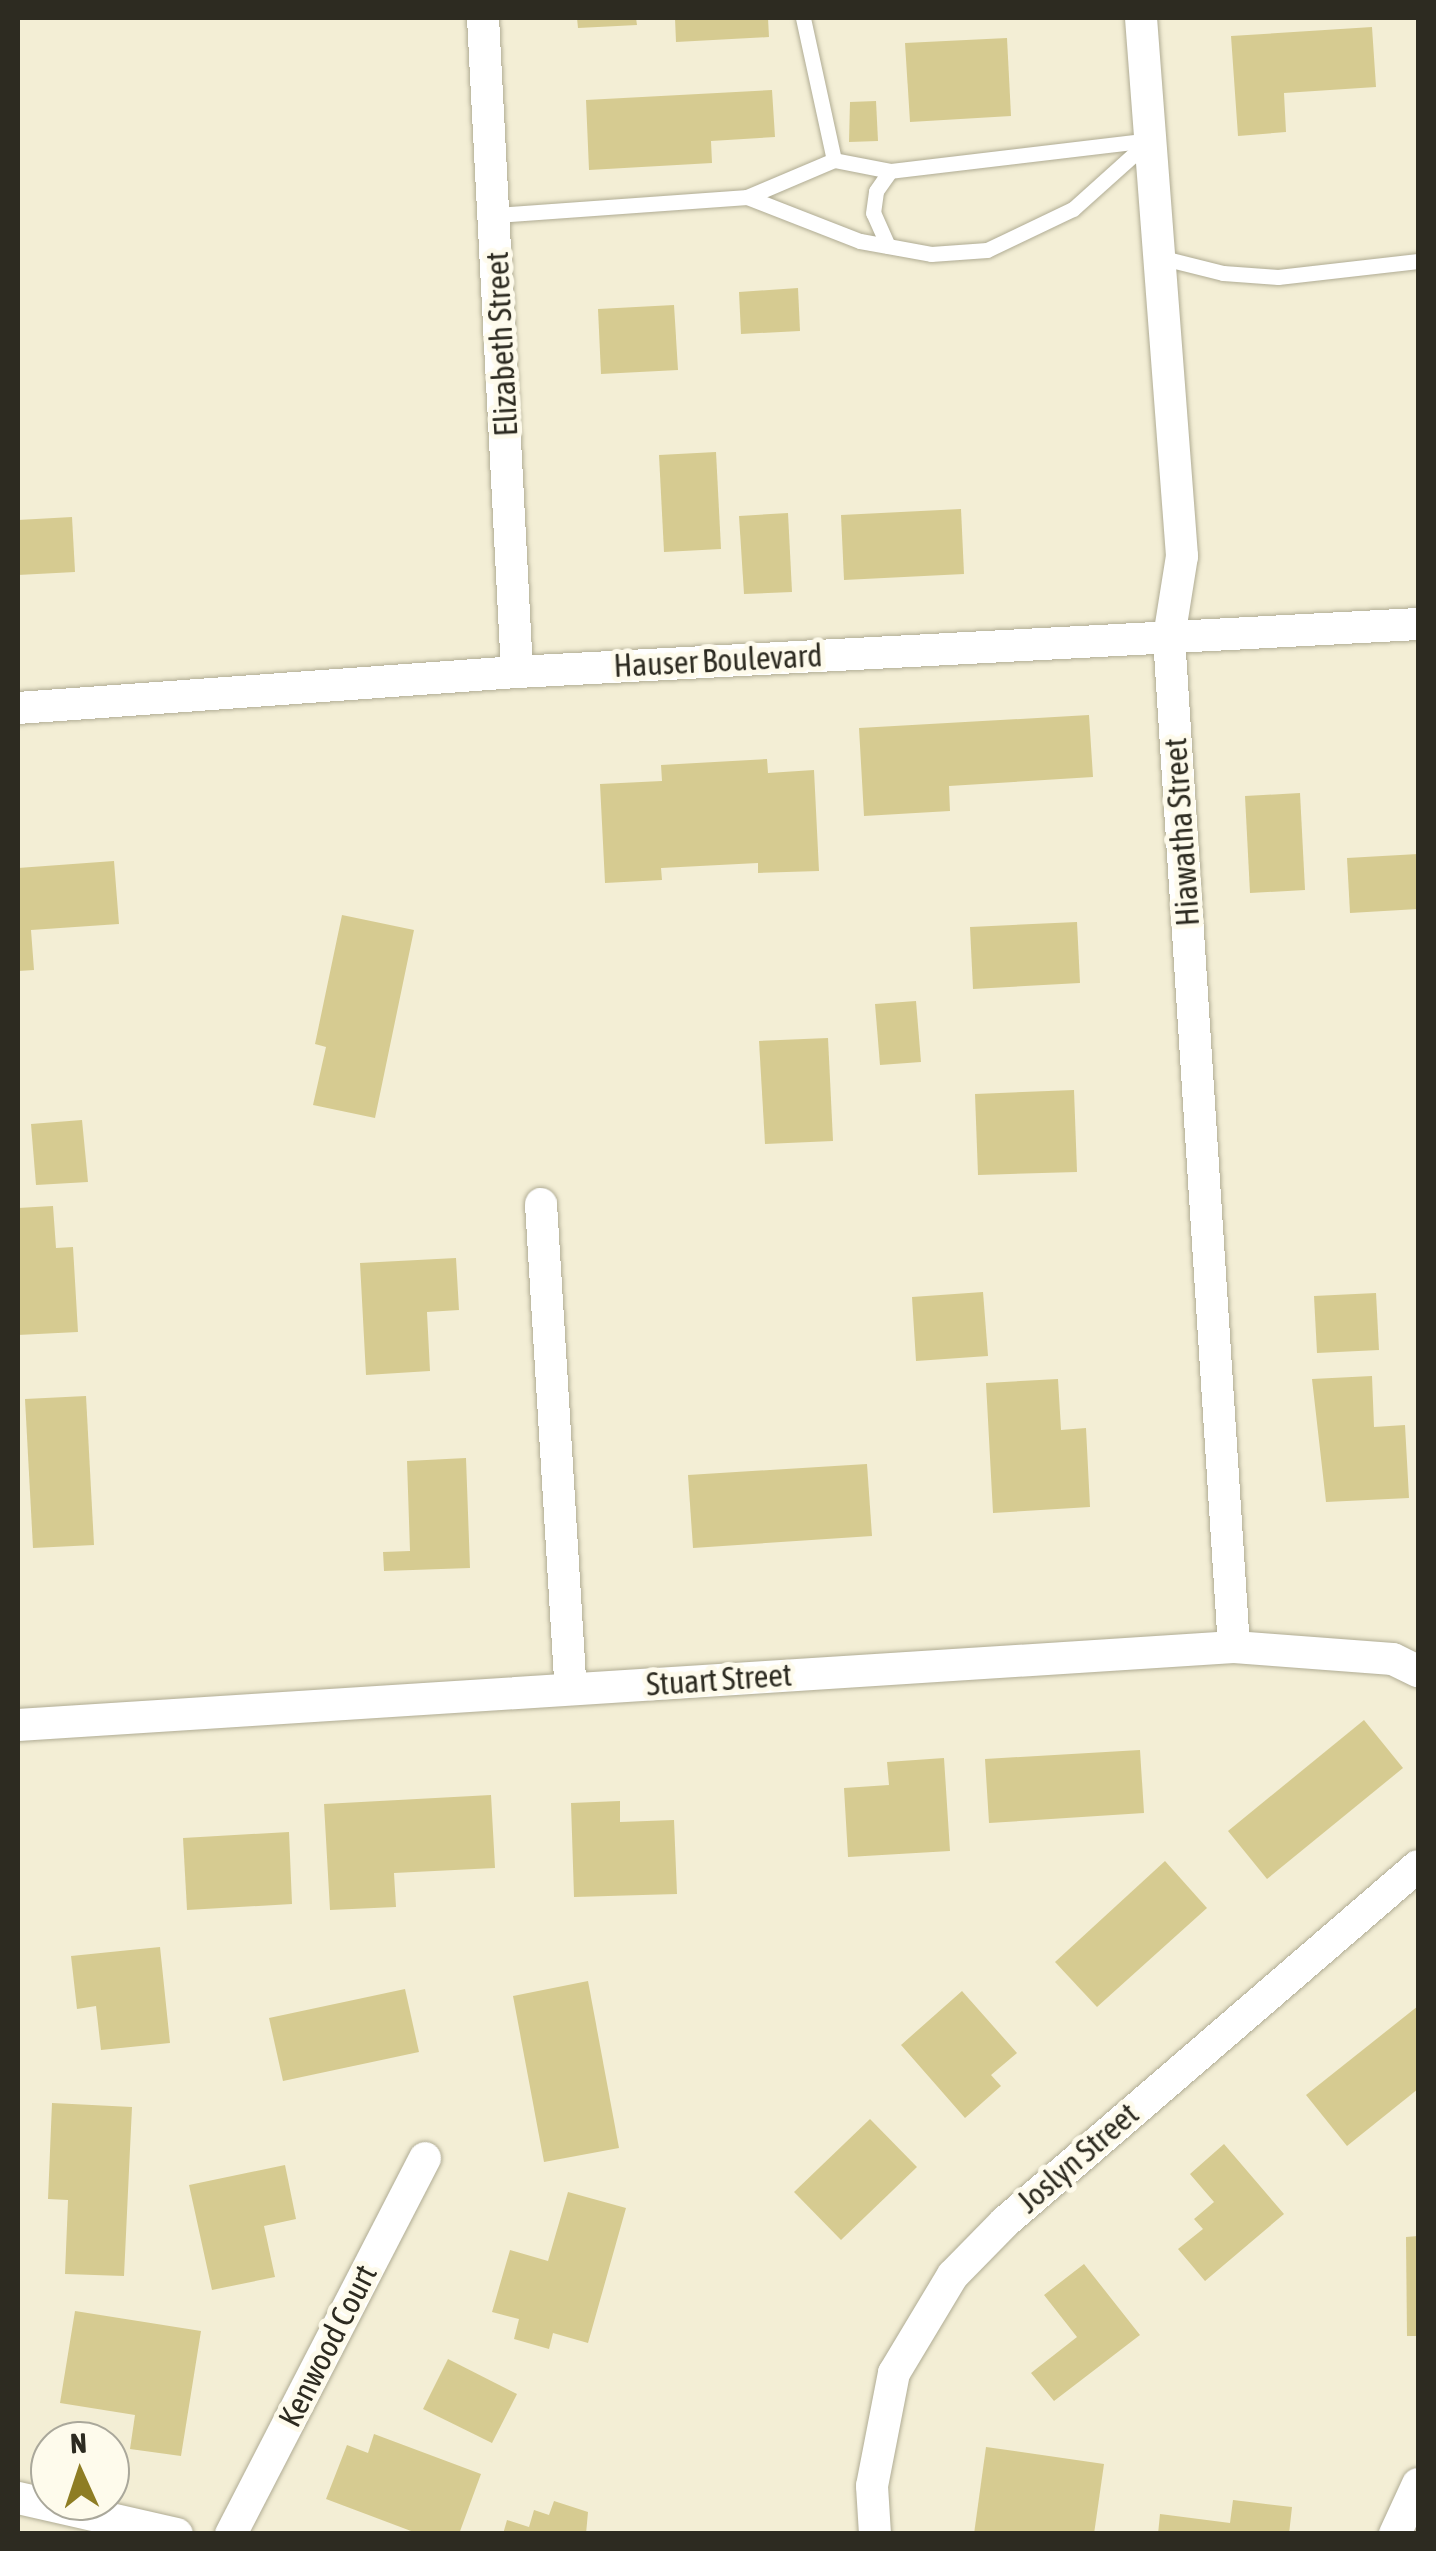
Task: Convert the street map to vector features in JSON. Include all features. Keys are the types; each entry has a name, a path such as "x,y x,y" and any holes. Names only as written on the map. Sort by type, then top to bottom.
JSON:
{"street":[{"name":"Elizabeth Street","path":"483,18 517,672"},
{"name":"Hiawatha Street","path":"1141,18 1182,556 1170,637 1234,1647"},
{"name":"Hauser Boulevard","path":"18,708 517,672 1418,624"},
{"path":"541,1204 571,1689"},
{"name":"Stuart Street","path":"18,1725 1234,1647 1393,1659 1418,1671"},
{"name":"Joslyn Street","path":"875,2534 872,2486 894,2373 952,2275 1005,2222 1418,1866"},
{"name":"Kenwood Court","path":"231,2534 425,2158"},
{"path":"1396,2534 1418,2484"},
{"path":"18,2498 177,2534"}],"lane":[{"path":"803,18 834,160"},
{"path":"747,198 888,246 931,254 987,250 1074,210 1150,140"},
{"path":"496,215 747,198 834,160 890,170 1150,140"},
{"path":"888,246 873,213 876,191 890,170"},
{"path":"1159,257 1222,273 1278,277 1418,261"}],"building":[{"path":"577,18 636,18 637,25 578,28"},
{"path":"675,18 768,18 769,37 676,42"},
{"path":"1372,27 1376,87 1284,93 1286,132 1238,136 1231,36"},
{"path":"1007,38 1011,116 910,122 905,43"},
{"path":"772,90 775,137 711,141 712,163 589,170 586,100"},
{"path":"876,101 878,141 849,142 850,102"},
{"path":"798,288 800,331 741,334 739,292"},
{"path":"674,305 678,370 601,374 598,309"},
{"path":"716,452 721,549 664,552 659,455"},
{"path":"961,509 964,574 844,580 841,515"},
{"path":"788,513 792,592 744,594 739,516"},
{"path":"72,517 75,572 18,575 18,520"},
{"path":"1089,715 1093,777 949,786 950,811 864,816 859,728"},
{"path":"767,759 768,773 814,770 819,871 758,873 758,863 661,868 662,880 605,883 600,784 662,781 661,765"},
{"path":"1300,793 1305,890 1250,893 1245,796"},
{"path":"1418,854 1418,909 1350,913 1347,858"},
{"path":"114,861 119,924 31,930 34,970 18,971 18,868"},
{"path":"342,915 414,930 375,1118 313,1105 326,1047 315,1044"},
{"path":"1077,922 1080,983 973,989 970,927"},
{"path":"916,1001 921,1062 880,1065 875,1004"},
{"path":"828,1038 833,1141 765,1144 759,1041"},
{"path":"1074,1090 1077,1172 978,1175 975,1094"},
{"path":"82,1120 88,1182 36,1185 31,1124"},
{"path":"53,1206 56,1248 73,1247 78,1332 18,1335 18,1208"},
{"path":"456,1258 459,1310 427,1312 430,1371 366,1375 360,1263"},
{"path":"983,1292 988,1356 916,1361 912,1297"},
{"path":"1376,1293 1379,1350 1317,1353 1314,1296"},
{"path":"1372,1376 1374,1427 1405,1425 1409,1498 1326,1502 1312,1379"},
{"path":"1058,1379 1061,1430 1086,1428 1090,1507 993,1513 986,1383"},
{"path":"86,1396 94,1545 33,1548 25,1399"},
{"path":"466,1458 470,1568 384,1571 383,1552 410,1551 407,1461"},
{"path":"867,1464 872,1536 693,1548 688,1475"},
{"path":"1364,1720 1403,1768 1267,1879 1228,1831"},
{"path":"1140,1750 1144,1813 989,1823 985,1759"},
{"path":"944,1758 950,1851 848,1857 844,1788 889,1785 887,1762"},
{"path":"491,1795 495,1868 394,1873 396,1907 330,1910 324,1804"},
{"path":"620,1801 620,1822 674,1820 677,1894 574,1897 571,1803"},
{"path":"289,1832 292,1904 187,1910 183,1838"},
{"path":"1165,1861 1207,1908 1097,2007 1055,1962"},
{"path":"160,1947 170,2043 101,2050 96,2006 77,2009 71,1956"},
{"path":"588,1981 619,2148 544,2162 513,1996"},
{"path":"405,1989 419,2052 283,2081 269,2018"},
{"path":"962,1991 1017,2053 991,2075 1001,2086 965,2118 901,2045"},
{"path":"1418,2006 1418,2089 1347,2146 1306,2095"},
{"path":"52,2103 132,2107 124,2276 65,2274 68,2200 48,2199"},
{"path":"870,2119 917,2167 841,2240 794,2192"},
{"path":"1224,2144 1284,2214 1205,2281 1178,2249 1203,2229 1194,2219 1214,2202 1190,2174"},
{"path":"285,2165 296,2219 264,2226 275,2277 212,2290 189,2185"},
{"path":"568,2192 626,2208 588,2343 553,2333 549,2349 514,2339 519,2319 492,2312 510,2250 548,2261"},
{"path":"1418,2236 1418,2336 1407,2336 1406,2237"},
{"path":"1084,2264 1140,2335 1054,2401 1031,2373 1077,2337 1044,2295"},
{"path":"75,2311 201,2331 181,2456 130,2449 135,2415 60,2403"},
{"path":"448,2359 517,2394 492,2443 423,2409"},
{"path":"374,2434 481,2474 459,2534 419,2534 326,2499 347,2445 368,2453"},
{"path":"986,2447 1104,2464 1094,2534 974,2534"},
{"path":"1233,2500 1292,2507 1289,2534 1158,2534 1160,2514 1230,2523"},
{"path":"554,2501 588,2512 586,2534 503,2534 507,2520 529,2527 534,2510 549,2515"}]}
